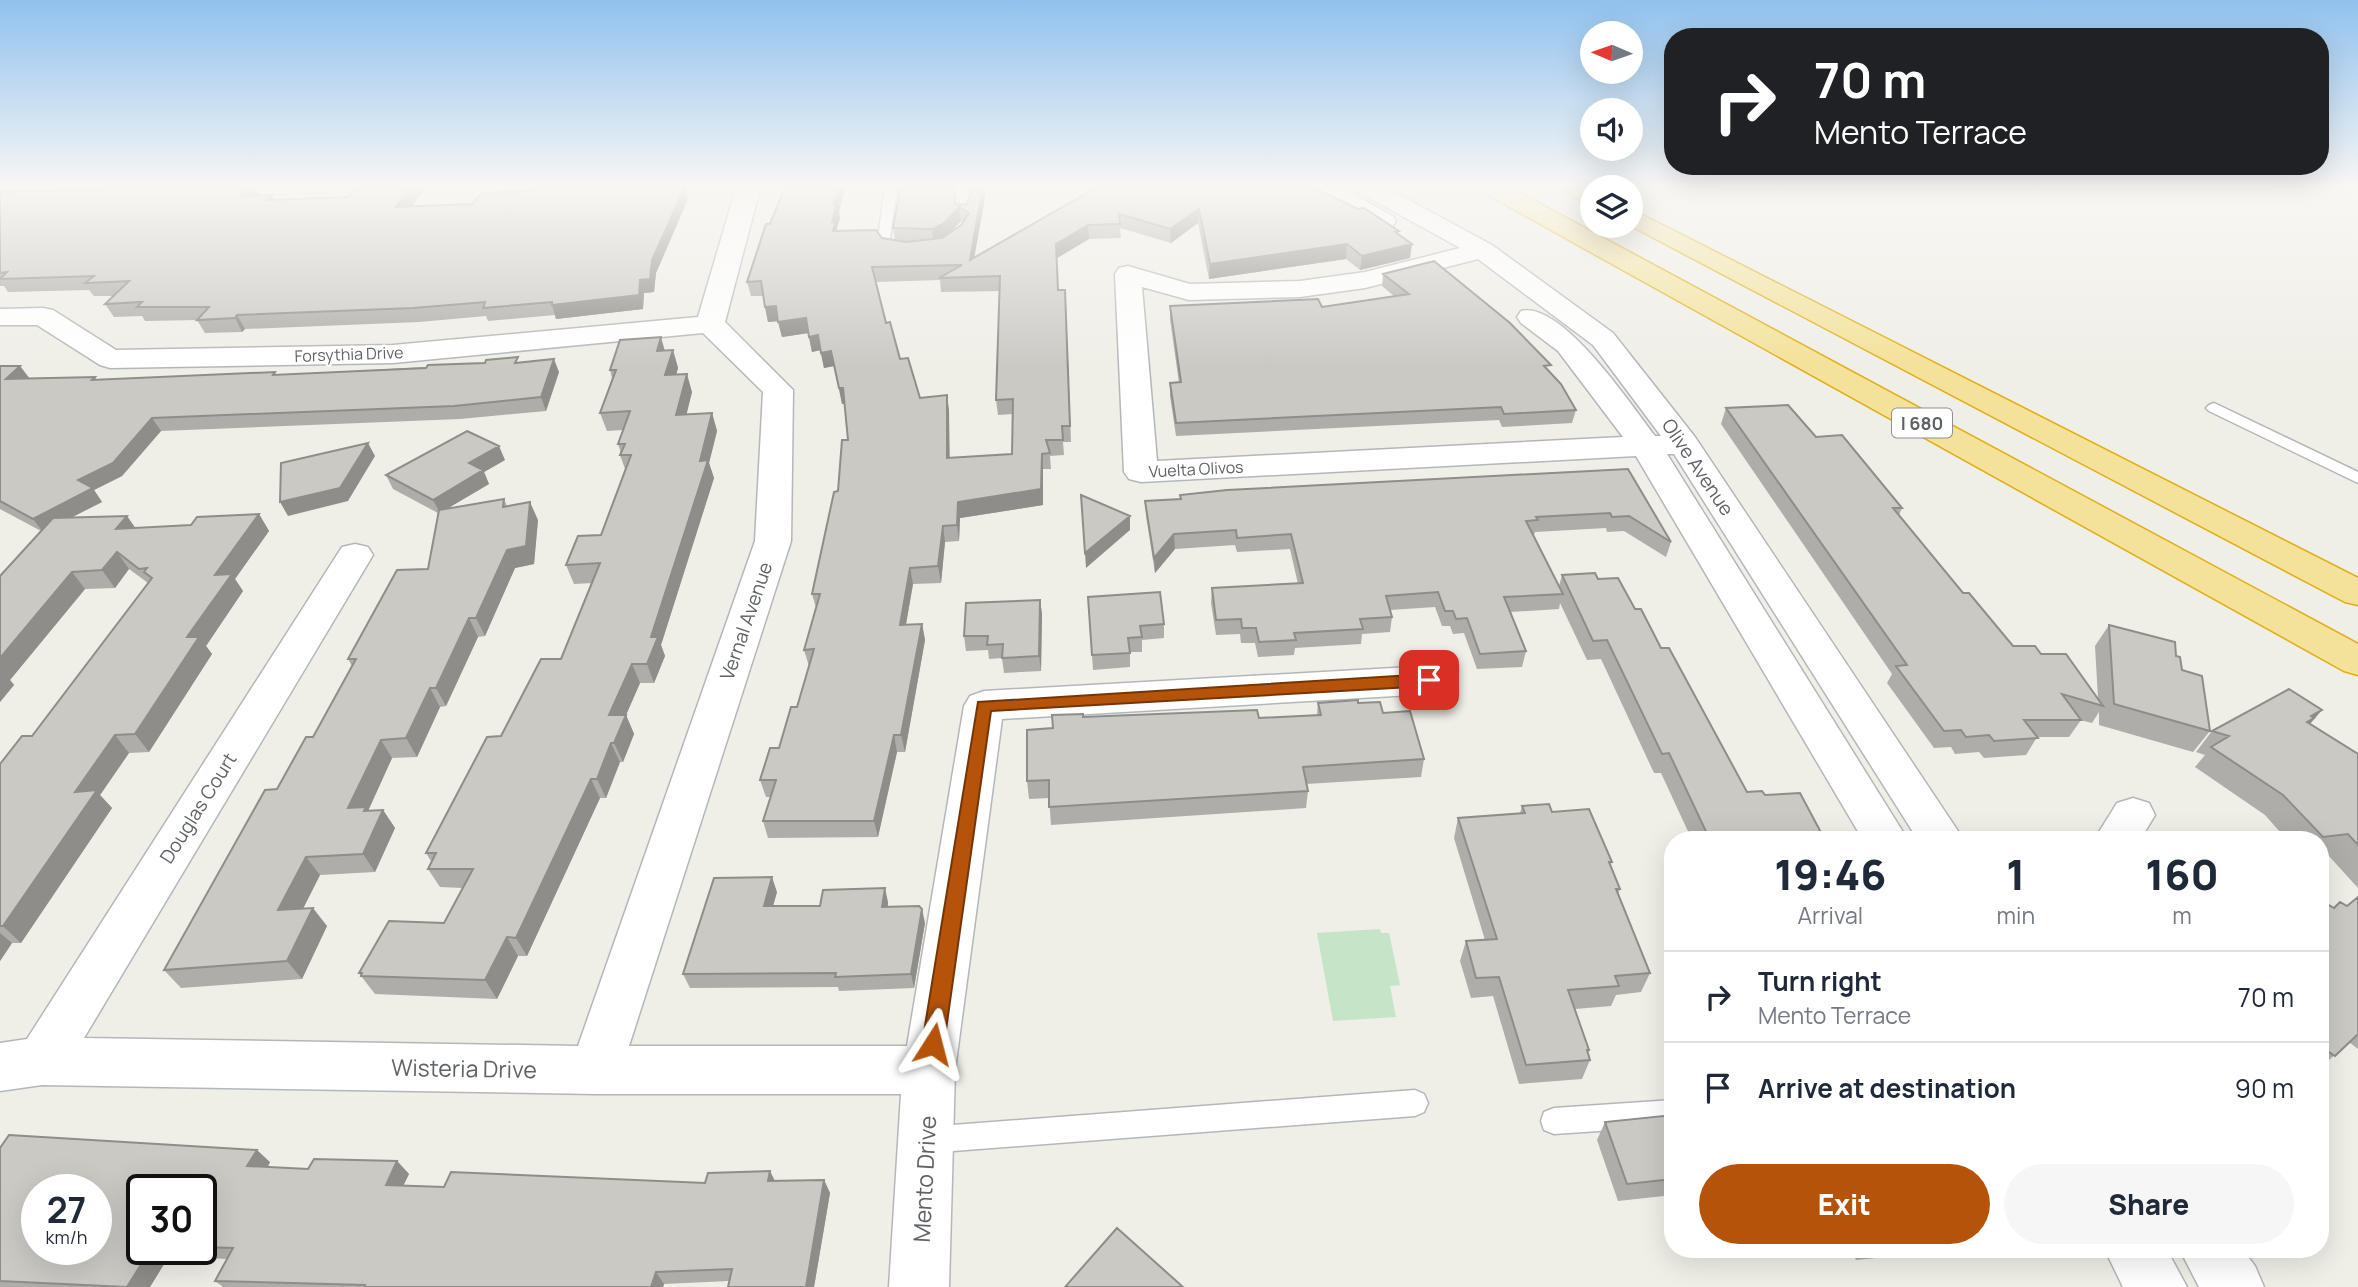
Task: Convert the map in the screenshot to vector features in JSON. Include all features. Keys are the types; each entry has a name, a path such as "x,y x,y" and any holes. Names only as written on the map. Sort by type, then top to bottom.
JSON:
{"highway":[{"name":"I 680","path":"1597,245 2358,661"},
{"name":"I 680","path":"1687,245 2358,593"}],"street":[{"path":"710,324 732,245"},
{"name":"Olive Avenue","path":"1449,245 1469,254 1568,345 1646,446 1881,831"},
{"name":"Olive Avenue","path":"1455,245 1603,340 1684,444 1936,831"},
{"name":"Vuelta Olivos","path":"1469,254 1365,280 1300,289 1189,292 1128,275 1141,471 1684,444"},
{"name":"Forsythia Drive","path":"0,317 43,316 110,359 393,354 710,324"},
{"name":"Vernal Avenue","path":"594,1070 773,541 778,390 710,324"},
{"name":"Douglas Court","path":"21,1064 355,555"},
{"name":"Mento Drive","path":"919,1287 929,1070 984,706 1429,680"},
{"name":"Wisteria Drive","path":"21,1064 594,1070 929,1070"},
{"path":"2139,1258 2157,1287"},
{"path":"2214,1258 2234,1287"}],"lane":[{"path":"889,245 922,250"},
{"path":"2214,408 2358,478"},
{"path":"926,1140 1415,1103"},
{"path":"1554,1121 1664,1115"}],"green space":[{"path":"1380,929 1381,933 1389,933 1400,985 1390,986 1396,1017 1333,1021 1317,933"}],"building":[{"path":"0,245 659,245 652,260 650,279 640,280 639,295 552,305 552,302 483,308 485,302 413,308 237,315 235,318 197,320 209,307 137,307 142,302 105,304 129,281 85,283 94,276 0,279 7,272 0,273"},
{"path":"759,245 973,245 970,260 996,245 1056,245 1058,290 1065,290 1070,426 1062,426 1063,440 1046,440 1050,453 1042,454 1041,489 958,502 957,525 943,526 938,566 910,568 900,625 922,624 901,735 894,735 874,821 763,821 776,780 760,780 770,748 779,748 791,707 797,707 814,649 804,650 820,594 812,594 834,492 838,491 842,440 848,440 843,388 839,388 831,351 821,353 818,335 809,337 806,318 778,322 776,306 765,307 761,281 747,282","holes":["962,265 939,278 1000,276 996,400 1013,399 1012,454 947,458 947,395 920,398 908,358 900,359 890,322 886,323 872,267"]},
{"path":"1206,245 1340,245 1210,264"},
{"path":"1348,245 1408,245 1362,256"},
{"path":"1434,261 1510,323 1551,365 1544,366 1561,384 1576,410 1504,414 1501,407 1176,423 1170,383 1181,382 1170,306 1318,299 1322,307 1409,294 1383,274"},
{"path":"661,337 657,351 673,350 665,375 687,374 676,415 712,413 700,461 708,460 651,637 658,637 647,664 632,664 609,715 626,715 614,743 611,743 597,779 591,779 516,938 507,937 485,980 361,976 362,973 359,973 389,921 444,923 473,869 428,869 436,853 426,853 487,737 501,736 541,659 561,659 600,563 566,565 578,536 601,535 631,455 620,455 625,444 618,444 630,411 600,413 616,370 610,370 620,340"},
{"path":"518,357 515,363 554,359 541,397 454,406 152,418 113,463 78,480 93,488 33,519 0,501 0,366 20,366 6,379 95,377 92,380 426,368 428,365 485,363 486,360"},
{"path":"1788,405 1816,437 1842,435 1902,508 1893,508 1963,593 1969,593 2013,646 2035,646 2041,654 2066,654 2103,706 2062,694 2081,720 2024,720 2038,738 1994,741 1989,735 1966,737 1961,730 1944,731 1896,666 1907,665 1726,408"},
{"path":"467,431 499,446 469,463 483,470 433,500 386,475"},
{"path":"368,443 340,488 280,502 281,463"},
{"path":"1628,469 1671,542 1629,516 1612,517 1610,513 1536,517 1538,520 1526,521 1563,594 1504,597 1526,651 1480,654 1467,618 1456,619 1453,611 1445,611 1438,592 1386,596 1392,617 1360,619 1363,629 1294,633 1296,640 1259,642 1256,628 1242,628 1241,619 1216,620 1212,588 1303,583 1291,534 1237,538 1236,530 1174,534 1154,558 1145,501 1181,499 1180,495 1227,490"},
{"path":"1081,495 1130,516 1085,553"},
{"path":"504,499 503,507 530,502 526,546 507,550 476,618 469,618 436,688 430,688 406,738 381,740 348,808 383,810 363,854 306,857 278,910 313,908 287,961 164,970 265,790 277,789 306,737 313,737 356,659 348,659 397,570 428,569 439,510"},
{"path":"259,514 215,575 232,574 187,637 199,637 135,734 115,735 75,792 97,790 3,926 0,926 0,764 22,736 32,736 152,578 144,572 147,568 139,569 117,552 102,570 72,572 0,658 0,576 53,518 127,516 116,529 191,525 197,517"},
{"path":"1595,573 1598,579 1618,578 1635,609 1641,609 1661,648 1669,648 1747,792 1762,791 1765,795 1800,793 1820,831 1706,831 1669,753 1662,754 1607,640 1593,641 1562,575"},
{"path":"1160,592 1164,624 1140,626 1142,637 1128,638 1130,653 1092,655 1088,597"},
{"path":"1040,600 1039,656 1002,658 1003,644 987,645 988,636 964,636 966,603"},
{"path":"2109,625 2175,642 2176,656 2180,657 2182,670 2202,676 2210,731 2114,704"},
{"path":"2289,689 2322,710 2311,716 2314,718 2307,722 2358,754 2358,845 2348,834 2329,836 2329,831 2317,831 2283,795 2211,747 2229,736 2212,731"},
{"path":"1358,700 1358,703 1380,702 1383,713 1410,711 1424,759 1303,767 1308,791 1049,807 1049,780 1027,781 1027,730 1053,728 1052,715 1083,714 1083,717 1257,710 1259,718 1321,715 1318,703"},
{"path":"1549,804 1552,812 1589,809 1612,862 1609,862 1620,889 1616,889 1650,973 1615,976 1619,986 1568,990 1590,1060 1526,1065 1499,977 1476,978 1466,941 1497,939 1458,818 1525,813 1522,806"},
{"path":"772,877 764,906 820,906 823,890 885,888 882,907 919,906 922,909 911,974 835,977 836,973 683,974 714,878"},
{"path":"2358,897 2358,1034 2335,1056 2329,1052 2329,905 2334,908 2340,902 2347,906"},
{"path":"1664,1116 1664,1180 1627,1184 1605,1122"},
{"path":"9,1135 257,1150 247,1166 308,1169 314,1159 397,1161 386,1185 444,1187 451,1172 705,1183 708,1173 770,1171 768,1181 824,1180 806,1287 728,1287 732,1269 656,1272 651,1287 364,1287 365,1285 215,1281 233,1248 217,1248 217,1174 126,1174 126,1265 141,1265 127,1287 0,1281 0,1148"},
{"path":"1117,1228 1183,1287 1065,1287"}],"route":[{"path":"933,1044 984,706 1429,680"}]}
